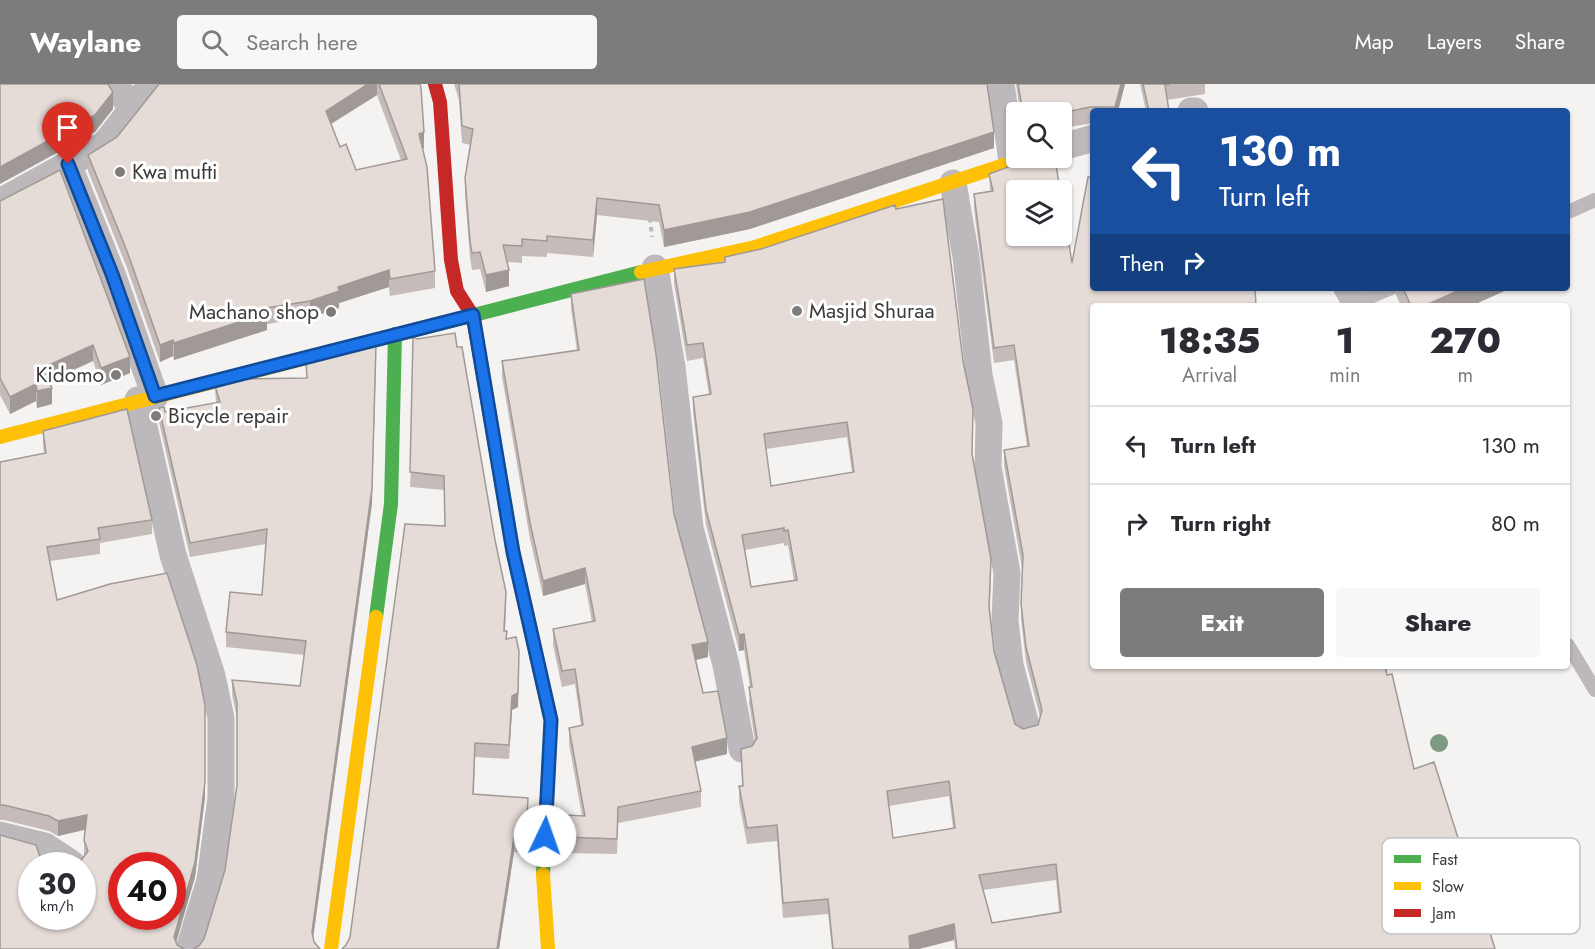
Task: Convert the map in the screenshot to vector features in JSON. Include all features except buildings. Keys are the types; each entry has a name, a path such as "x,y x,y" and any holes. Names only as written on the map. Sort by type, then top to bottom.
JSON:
{"street":[{"path":"115,84 132,109"},
{"path":"0,202 105,144 147,90 157,84"},
{"path":"435,84 440,102 452,260 457,291 473,315 513,552 551,720 543,882 548,949"},
{"path":"1001,84 1006,105"},
{"path":"1072,144 1090,139"},
{"path":"68,164 112,274 147,398 173,555 212,676 222,718 221,798 210,880 189,949"},
{"path":"0,437 655,268 755,247 1006,164"},
{"path":"953,183 966,257 979,375 989,423 988,467 1007,573 1005,620 1010,665 1027,729"},
{"path":"655,268 672,367 690,528 726,665 742,749"},
{"path":"331,949 391,504 395,334"},
{"path":"0,835 45,846 54,852"}],"lane":[{"path":"1570,211 1595,200"},
{"path":"1353,299 1381,291"},
{"path":"1570,648 1595,690"}],"path":[{"path":"650,208 655,268"}],"traffic: fast":[{"path":"373,341 641,272"},
{"path":"376,617 391,504 395,334"},
{"path":"490,416 513,552 551,721 543,874"}],"traffic: slow":[{"path":"641,272 755,247 1006,164"},
{"path":"0,437 373,341"},
{"path":"331,949 376,617"},
{"path":"543,874 548,949"}],"traffic: jam":[{"path":"435,84 440,102 451,260 457,291 473,316 490,416"}],"place":[{"name":"Kwa mufti","path":"120,172"},
{"name":"Masjid Shuraa","path":"797,311"},
{"name":"Machano shop","path":"331,312"},
{"name":"Kidomo","path":"116,375"},
{"name":"Bicycle repair","path":"156,416"}],"route":[{"path":"68,164 112,274 155,396 473,315 513,552 551,720 545,836"}]}
